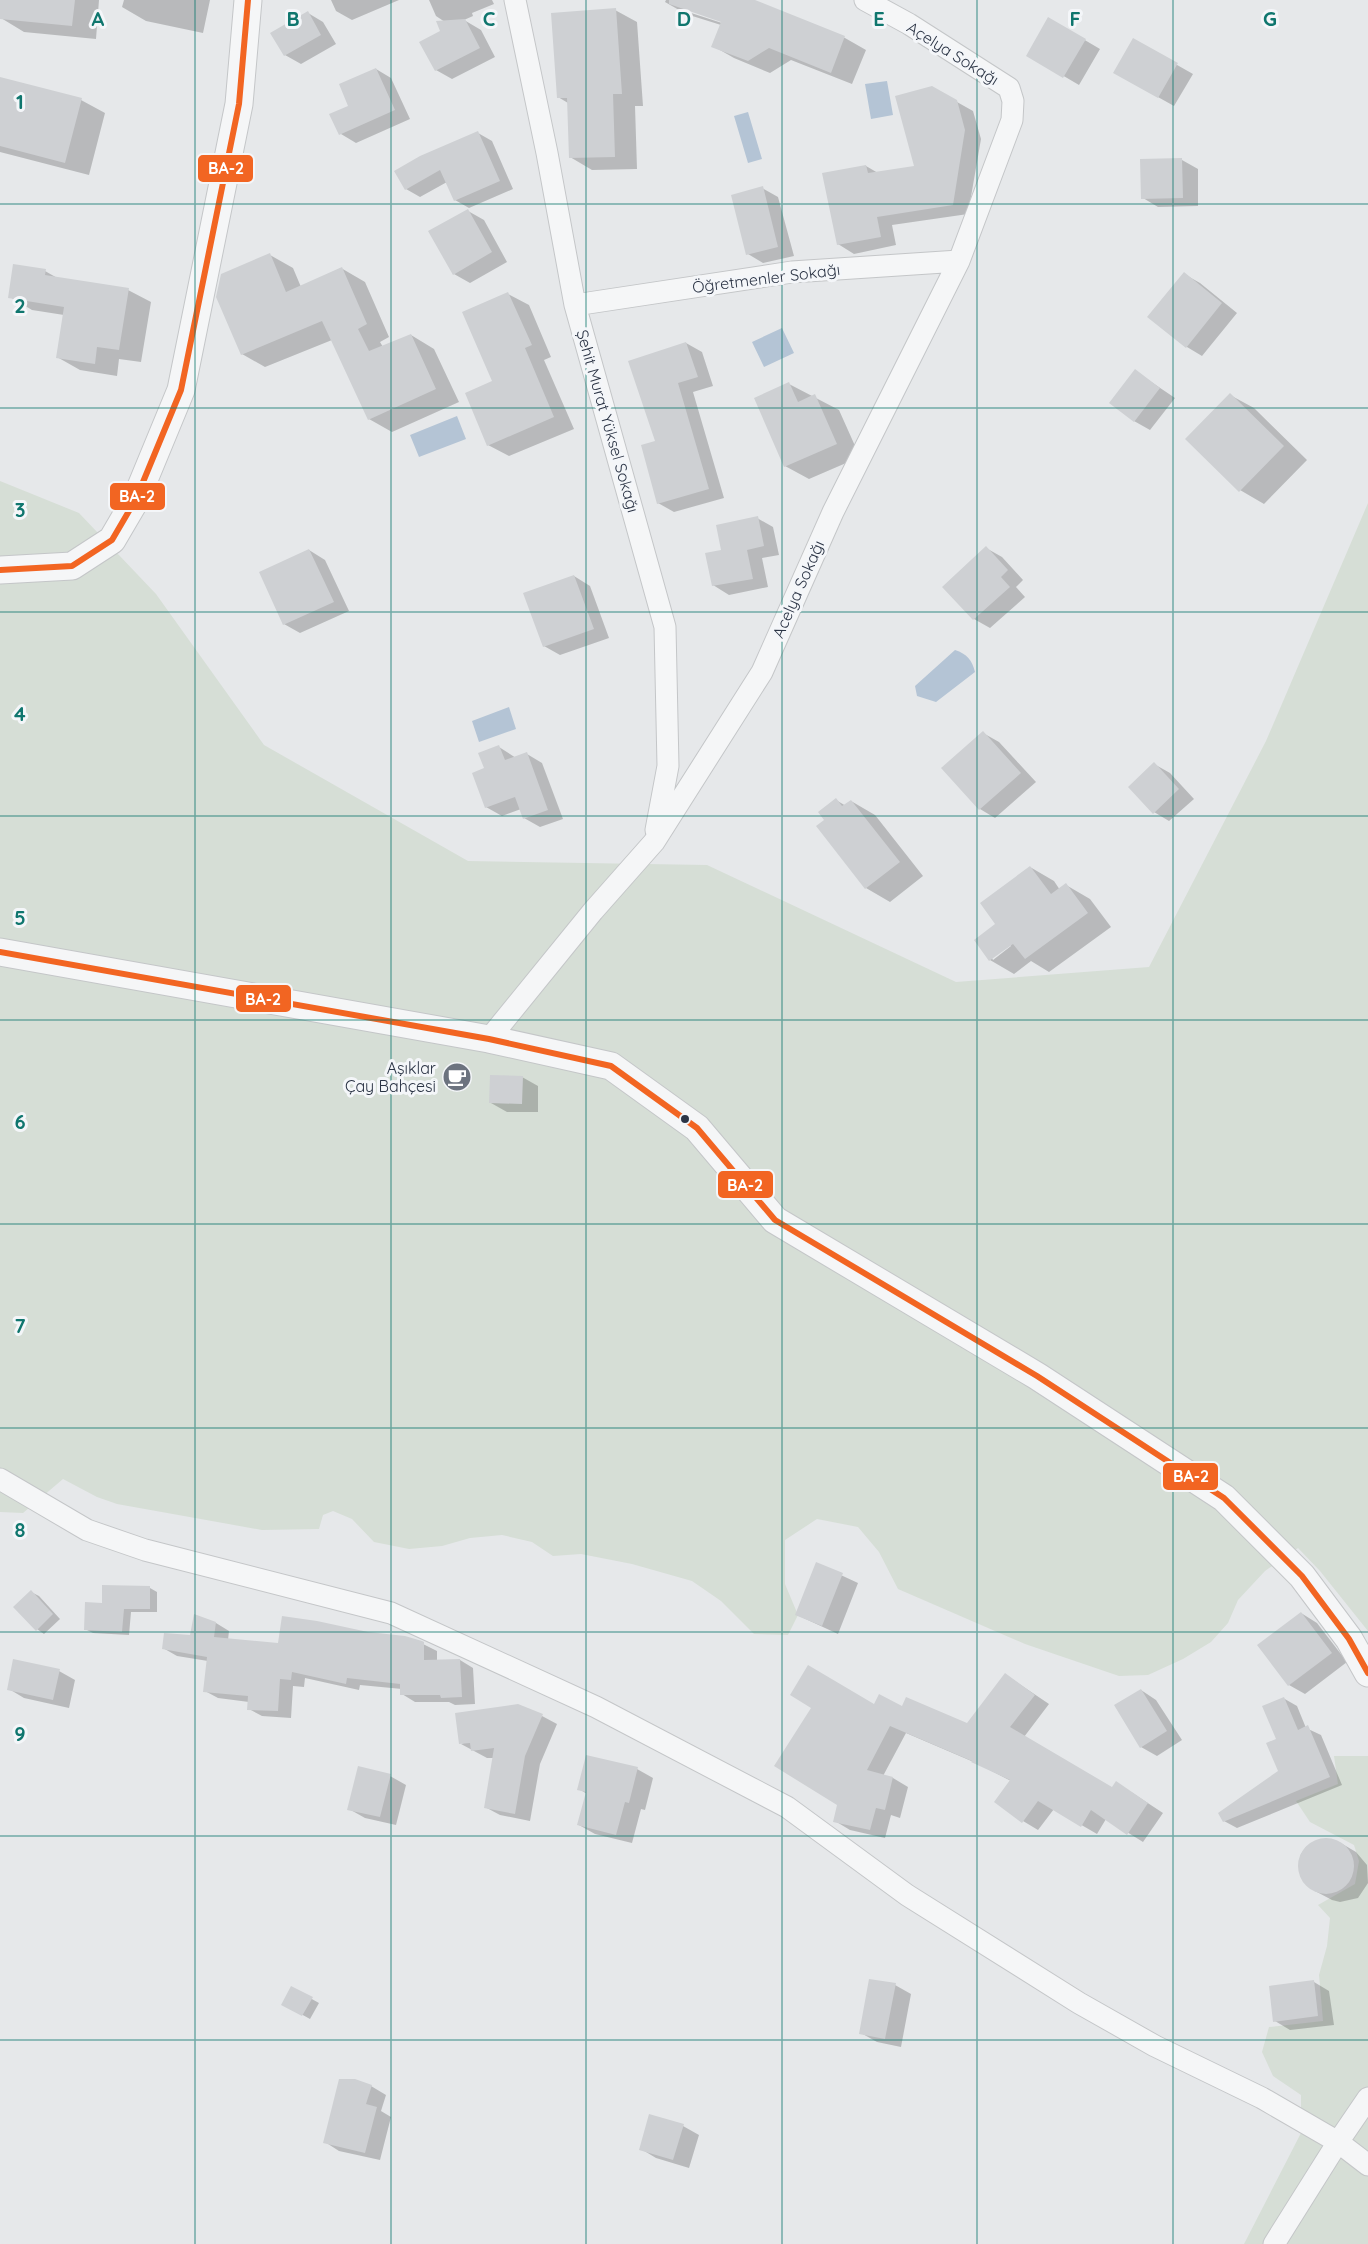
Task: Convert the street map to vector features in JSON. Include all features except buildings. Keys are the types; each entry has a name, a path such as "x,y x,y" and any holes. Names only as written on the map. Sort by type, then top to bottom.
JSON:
{"street":[{"path":"0,570 72,566 112,540 136,499 181,390 238,104 248,0"},
{"name":"Şehit Murat Yüksel Sokağı","path":"515,0 547,153 575,305 665,627 668,766 654,842"},
{"name":"Açelya Sokağı","path":"865,0 909,24 1010,88"},
{"name":"Acelya Sokağı","path":"489,1039 593,911 654,842 762,672 833,512 959,261 1012,120 1013,101 1010,88"},
{"name":"Öğretmenler Sokağı","path":"575,305 792,272 959,261"},
{"path":"0,952 489,1039 611,1066 697,1128 775,1220 1037,1376 1224,1498 1302,1576 1349,1639 1368,1673"},
{"path":"0,1479 87,1530 145,1550 391,1612 596,1707 787,1807 907,1895 1079,2003 1155,2046 1262,2098 1338,2142 1368,2165"},
{"path":"1274,2244 1368,2098"}],"shaded area":[{"path":"0,481 79,513 156,594 264,745 468,861 707,865 956,982 1149,967 1266,741 1368,503 1368,1631 1320,1571 1298,1548 1265,1571 1238,1600 1228,1623 1211,1642 1183,1659 1148,1675 1119,1676 1025,1644 898,1589 879,1552 858,1527 817,1519 785,1540 785,1584 798,1615 788,1635 754,1634 721,1601 692,1581 632,1564 581,1554 553,1556 532,1542 502,1535 470,1538 442,1546 409,1549 374,1542 352,1519 333,1511 323,1515 319,1529 262,1530 117,1504 97,1497 63,1479 23,1513 0,1512"},
{"path":"1334,1756 1368,1756 1368,2244 1244,2244 1301,2133 1301,2095 1273,2076 1262,2052 1269,2027 1323,2021 1319,1975 1327,1946 1330,1918 1318,1905 1355,1884 1359,1861 1354,1845 1310,1822 1296,1801 1338,1784"}],"water":[{"path":"887,81 893,115 871,119 865,84"},
{"path":"748,112 762,159 748,163 734,116"},
{"path":"782,328 794,353 764,367 752,342"},
{"path":"457,416 466,439 419,457 410,435"},
{"path":"955,650 968,658 975,672 936,702 917,696 915,686"},
{"path":"509,707 516,729 479,742 472,721"}],"transit line":[{"name":"BA-2","path":"0,570 72,566 112,540 136,499 181,390 239,104 248,0"},
{"name":"BA-2","path":"0,952 489,1039 611,1066 697,1128 775,1220 1037,1376 1224,1498 1302,1576 1349,1639 1368,1673"}],"place":[{"name":"Aşıklar Çay Bahçesi","path":"457,1077"}]}
